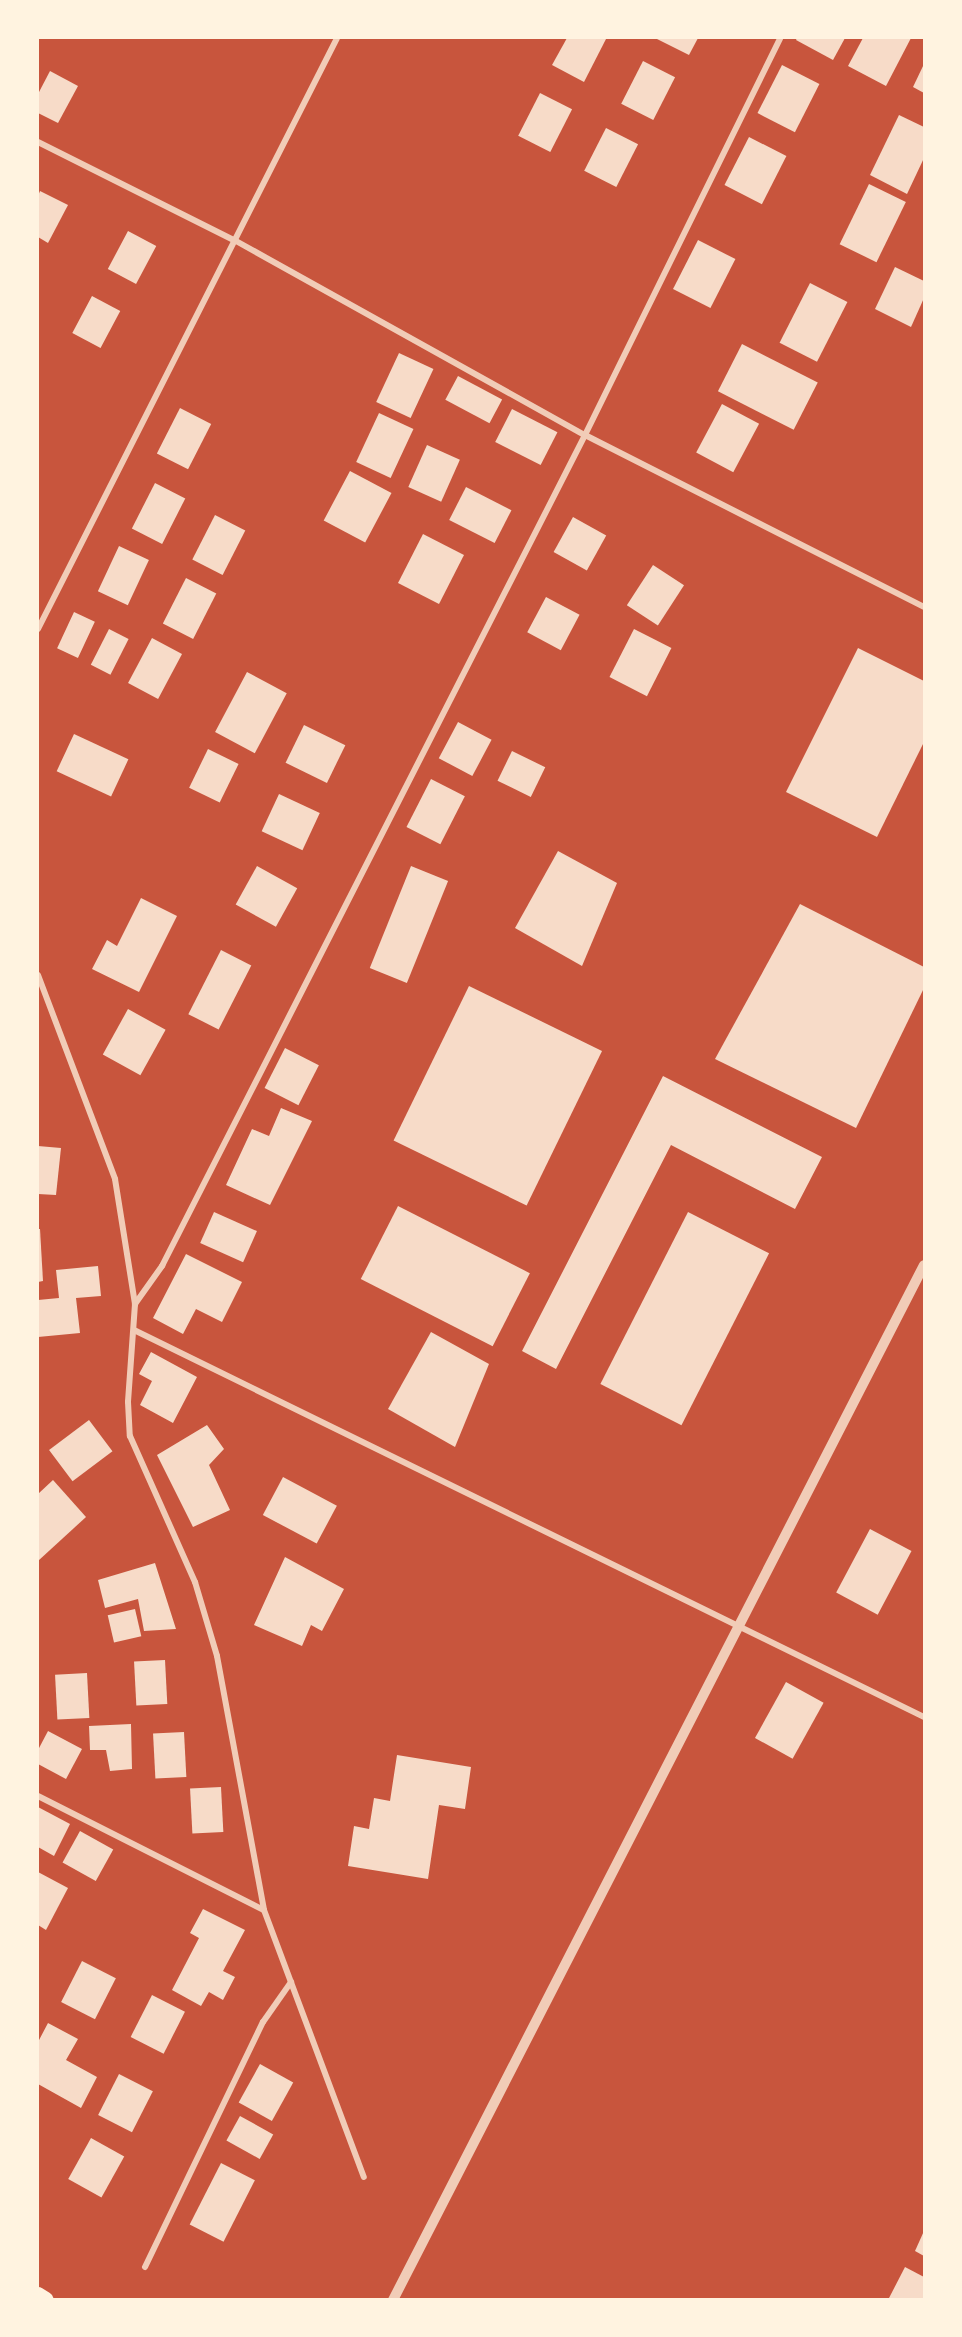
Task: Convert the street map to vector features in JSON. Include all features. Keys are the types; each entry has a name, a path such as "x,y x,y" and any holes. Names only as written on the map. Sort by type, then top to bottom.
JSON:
{"highway":[{"path":"38,2295 46,2300"}],"street":[{"path":"38,629 337,38"},
{"path":"135,1304 162,1266 585,435 780,38"},
{"path":"38,142 236,241 585,435 924,607"},
{"path":"38,976 115,1179 135,1304 128,1402 130,1436 195,1582 217,1656 264,1910 364,2177"},
{"path":"393,2300 924,1265"},
{"path":"134,1330 738,1628 924,1717"},
{"path":"38,1796 264,1910"},
{"path":"145,2267 263,2022 291,1982"}],"building":[{"path":"567,38 606,39 584,82 552,65"},
{"path":"655,38 698,38 689,55"},
{"path":"797,38 845,38 833,60 796,40"},
{"path":"863,38 911,38 886,86 848,66"},
{"path":"643,61 675,77 653,120 621,104"},
{"path":"924,64 924,93 913,87"},
{"path":"782,65 819,84 795,132 757,113"},
{"path":"50,71 78,86 58,123 38,113 38,94"},
{"path":"540,93 572,109 550,152 518,136"},
{"path":"899,115 924,127 924,158 907,194 870,175"},
{"path":"606,128 638,144 616,187 584,171"},
{"path":"749,137 786,156 762,204 724,185"},
{"path":"869,184 906,202 876,262 840,244"},
{"path":"40,191 68,205 48,243 38,237"},
{"path":"128,231 156,246 136,284 108,269"},
{"path":"698,240 735,259 710,308 673,289"},
{"path":"895,267 924,281 924,298 911,327 875,309"},
{"path":"810,283 847,302 817,362 780,343"},
{"path":"92,296 120,311 101,348 72,333"},
{"path":"742,344 818,383 794,430 718,391"},
{"path":"399,353 433,369 411,418 376,402"},
{"path":"458,376 502,399 489,423 445,400"},
{"path":"722,404 759,424 733,472 696,453"},
{"path":"180,408 211,424 188,469 157,453"},
{"path":"512,409 557,432 541,465 495,442"},
{"path":"379,413 413,429 391,478 356,462"},
{"path":"427,445 460,460 441,502 408,487"},
{"path":"350,471 391,493 365,543 324,520"},
{"path":"155,483 185,498 162,544 132,528"},
{"path":"466,487 511,510 495,543 449,520"},
{"path":"215,515 245,530 223,575 192,560"},
{"path":"573,517 606,535 587,570 554,552"},
{"path":"423,534 464,555 439,604 398,583"},
{"path":"119,546 149,560 128,605 98,591"},
{"path":"653,565 684,585 658,625 627,605"},
{"path":"186,578 216,593 193,639 163,623"},
{"path":"546,597 580,615 561,650 527,632"},
{"path":"74,612 95,622 78,658 57,648"},
{"path":"109,629 129,639 110,675 91,665"},
{"path":"634,629 671,648 647,696 609,677"},
{"path":"152,638 182,654 158,699 128,683"},
{"path":"858,648 924,681 924,742 877,837 786,792"},
{"path":"247,672 287,693 255,753 215,732"},
{"path":"458,722 492,740 472,776 439,758"},
{"path":"304,725 345,745 327,783 286,763"},
{"path":"74,734 128,759 111,797 57,771"},
{"path":"208,749 239,764 220,803 189,788"},
{"path":"512,751 545,767 531,797 498,781"},
{"path":"431,779 465,796 440,844 406,827"},
{"path":"279,794 320,813 302,850 262,831"},
{"path":"558,851 617,883 582,966 515,928"},
{"path":"257,866 297,888 276,927 236,904"},
{"path":"411,866 448,881 407,983 370,968"},
{"path":"141,898 177,916 139,992 92,969 107,940 117,946"},
{"path":"800,904 924,967 924,988 856,1128 715,1059"},
{"path":"221,950 251,965 219,1030 188,1014"},
{"path":"469,986 602,1051 527,1205 394,1141"},
{"path":"128,1009 166,1030 140,1075 103,1054"},
{"path":"285,1048 319,1065 298,1105 265,1088"},
{"path":"663,1076 822,1157 795,1209 671,1145 556,1369 522,1351"},
{"path":"281,1108 312,1121 270,1205 226,1185 252,1129 269,1136"},
{"path":"38,1146 61,1148 56,1195 38,1194"},
{"path":"398,1206 530,1273 493,1346 361,1279"},
{"path":"214,1212 257,1231 243,1262 200,1243"},
{"path":"688,1212 769,1253 681,1425 600,1384"},
{"path":"38,1229 40,1229 43,1281 38,1282"},
{"path":"186,1254 242,1282 222,1322 196,1309 183,1334 153,1318"},
{"path":"98,1266 101,1296 76,1298 80,1333 38,1337 38,1300 59,1298 56,1270"},
{"path":"431,1332 489,1364 455,1447 388,1409"},
{"path":"151,1352 197,1377 173,1423 140,1405 152,1381 139,1374"},
{"path":"89,1420 112,1451 73,1481 49,1450"},
{"path":"207,1425 224,1449 209,1465 230,1510 193,1527 157,1455"},
{"path":"283,1477 337,1506 317,1544 263,1515"},
{"path":"53,1480 86,1517 38,1561 38,1494"},
{"path":"870,1529 911,1551 878,1615 836,1593"},
{"path":"285,1557 344,1589 322,1631 311,1625 302,1646 254,1625"},
{"path":"155,1563 176,1629 144,1631 138,1599 105,1608 98,1580"},
{"path":"135,1609 141,1636 114,1643 108,1615"},
{"path":"165,1660 167,1704 136,1706 134,1662"},
{"path":"87,1673 89,1718 57,1720 55,1675"},
{"path":"786,1682 824,1703 793,1759 755,1738"},
{"path":"131,1724 132,1769 110,1771 106,1750 90,1750 89,1726"},
{"path":"48,1731 82,1749 66,1779 38,1764 38,1750"},
{"path":"184,1732 186,1777 155,1779 153,1734"},
{"path":"397,1755 471,1767 465,1809 439,1805 428,1879 348,1866 354,1826 369,1829 374,1798 390,1801"},
{"path":"221,1787 223,1832 192,1834 190,1789"},
{"path":"38,1807 70,1824 54,1856 38,1847"},
{"path":"80,1831 113,1849 96,1881 63,1862"},
{"path":"38,1872 68,1888 46,1930 38,1925"},
{"path":"203,1909 245,1930 223,1971 235,1977 223,2000 209,1992 201,2006 172,1990 199,1938 190,1933"},
{"path":"82,1961 116,1978 95,2019 61,2002"},
{"path":"152,1995 185,2012 164,2054 131,2037"},
{"path":"48,2023 78,2039 66,2060 97,2077 81,2108 38,2084 38,2042"},
{"path":"260,2064 293,2082 272,2121 239,2102"},
{"path":"119,2074 153,2091 132,2132 98,2115"},
{"path":"240,2116 273,2134 260,2159 226,2140"},
{"path":"91,2138 124,2156 101,2198 68,2179"},
{"path":"221,2163 255,2180 224,2242 190,2224"},
{"path":"924,2231 924,2256 915,2251"},
{"path":"905,2267 924,2277 924,2300 888,2300"}]}
